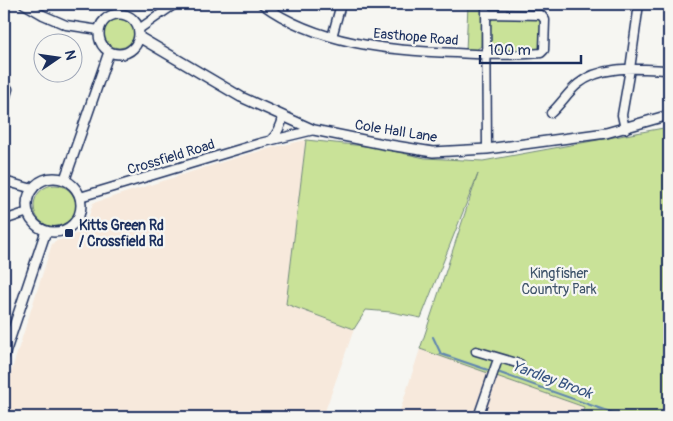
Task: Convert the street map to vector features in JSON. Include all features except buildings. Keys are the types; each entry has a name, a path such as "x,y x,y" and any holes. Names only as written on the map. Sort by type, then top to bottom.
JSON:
{"street":[{"path":"24,4 66,25 99,30"},
{"path":"139,33 132,18 121,8 106,18 99,30 101,44 109,52 116,54 126,53 136,45 139,33 175,4"},
{"name":"Easthope Road","path":"262,4 275,14 332,37 398,51 487,55 543,52 545,47 545,20 543,16 537,14 486,14"},
{"path":"332,37 341,4"},
{"path":"486,4 486,149"},
{"path":"625,129 622,115 639,4"},
{"name":"Cole Hall Lane","path":"139,33 234,94 314,130 433,152 486,149 606,133 669,115"},
{"path":"65,179 109,52"},
{"path":"552,113 563,108 577,84 590,76 605,71 630,69 669,70"},
{"path":"4,84 8,89 4,103"},
{"path":"269,141 277,134 283,117"},
{"name":"Crossfield Road","path":"80,197 269,141 314,130"},
{"path":"49,178 65,179 76,189 80,197 80,213 74,224 58,231 40,229 33,222 28,212 28,200 33,189 40,182 49,178"},
{"path":"4,181 33,189"},
{"path":"4,220 28,212"},
{"path":"4,356 6,340 46,231"},
{"path":"476,351 520,364"},
{"path":"478,417 498,359"}],"shaded area":[{"path":"306,140 286,304 354,329 323,417 4,417 4,394 52,244 55,241 68,238 81,231 88,219 93,203 235,158"},
{"path":"420,349 584,407 581,417 398,417"}],"green space":[{"path":"468,4 482,4 481,46 476,50 466,51"},
{"path":"537,17 541,20 540,49 538,51 500,51 492,49 490,45 490,22 493,18"},
{"path":"119,18 130,22 134,33 130,44 119,48 108,44 104,33 108,22"},
{"name":"Kingfisher Country Park","path":"669,127 669,417 581,417 584,407 420,349 478,174 421,318 391,312 366,310 354,329 286,304 306,140 374,147 425,158 483,161"},
{"path":"51,185 59,185 70,191 76,206 70,221 59,227 51,227 40,221 34,210 34,202 40,191"}],"waterway":[{"name":"Yardley Brook","path":"433,337 441,354 488,370"},
{"name":"Yardley Brook","path":"500,373 624,417"}],"place":[{"name":"Kitts Green Rd / Crossfield Rd","path":"69,233"}]}
